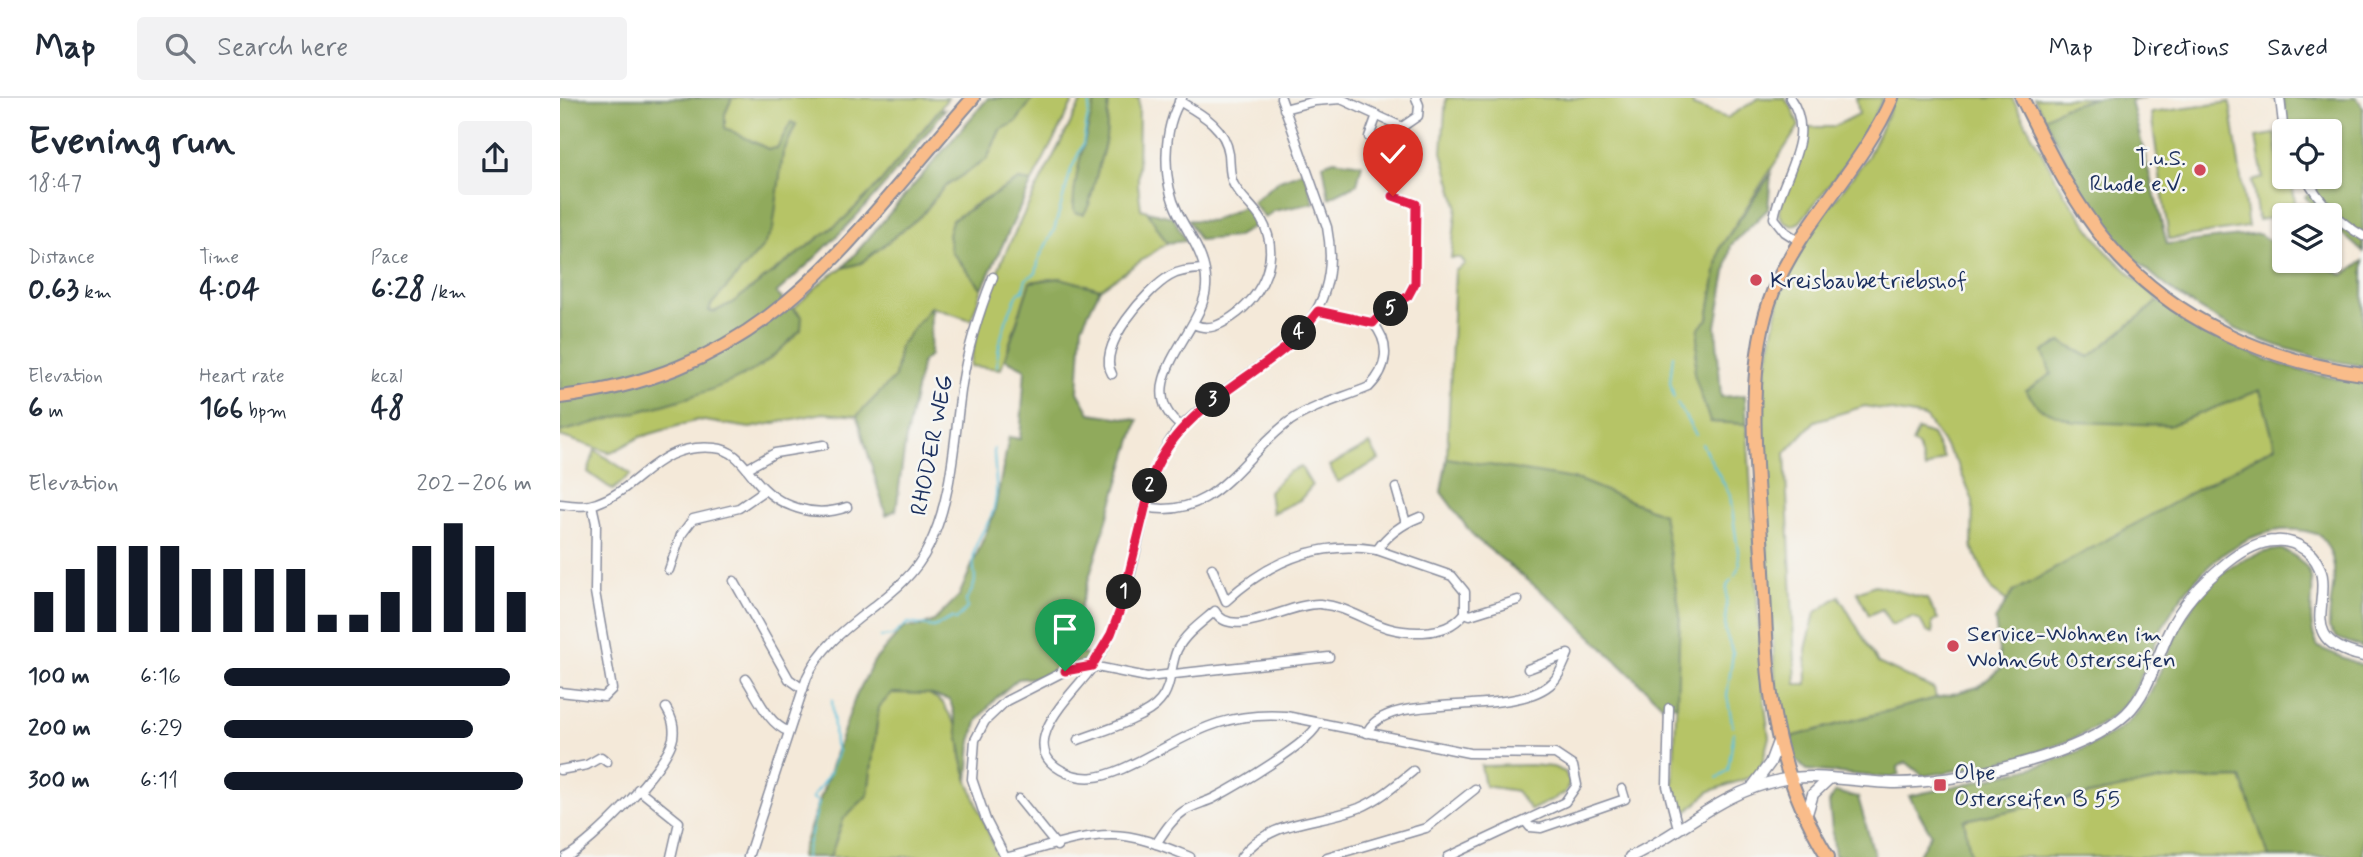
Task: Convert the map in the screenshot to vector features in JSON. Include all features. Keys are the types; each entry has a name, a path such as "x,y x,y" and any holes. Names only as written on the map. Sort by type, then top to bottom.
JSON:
{"main road":[{"path":"560,397 636,384 727,346 768,319 793,299 856,236 973,98"},
{"path":"1828,857 1806,818 1790,778 1779,738 1770,683 1756,398 1766,316 1777,283 1799,241 1865,152 1892,98"},
{"path":"2022,98 2087,216 2109,245 2166,298 2234,338 2270,353 2314,366 2363,374"}],"street":[{"path":"1281,98 1331,247 1330,274 1318,311 1292,342 1181,426 1162,452 1145,507 1120,610 1111,634 1092,666 1049,720 1045,751 1051,763 1079,777 1104,776 1191,733 1234,716 1286,716 1469,753 1546,753 1564,758 1577,776 1573,794 1554,810 1448,857"},
{"path":"1284,109 1315,101 1341,99 1392,124 1408,126 1418,117 1419,105 1416,98"},
{"path":"1790,98 1803,126 1800,146 1786,178 1774,218 1785,232 1799,241"},
{"path":"2280,98 2282,119"},
{"path":"1181,426 1173,420 1168,408 1164,381 1168,362 1200,312 1207,285 1197,245 1176,210 1167,170 1172,122 1180,99 1219,129 1228,146 1231,181 1265,227 1271,254 1259,290 1250,304 1226,321 1203,329 1193,324"},
{"path":"1369,137 1377,115"},
{"path":"2315,189 2327,206 2363,236"},
{"path":"1373,323 1382,313 1408,296 1417,274 1413,250 1416,204 1393,196"},
{"path":"1112,374 1108,368 1113,346 1136,306 1168,277 1180,271 1202,269"},
{"name":"RHODER WEG","path":"748,857 788,732 815,660 827,644 904,579 929,547 951,463 962,382 976,322 993,277"},
{"path":"1145,507 1170,510 1200,503 1275,432 1293,419 1369,387 1384,368 1381,332 1373,323 1318,311"},
{"path":"748,468 775,453 824,445"},
{"path":"560,504 592,505 612,495 653,464 690,449 725,450 748,468 765,490 787,505 829,513 847,507"},
{"path":"1396,488 1406,523"},
{"path":"670,570 681,536 693,519 739,508 765,490"},
{"path":"560,692 604,697 612,689 596,592 596,523 592,505"},
{"path":"1377,550 1385,539 1406,523 1420,517"},
{"path":"1630,857 1717,802 1752,787 1790,778 1893,783 1941,779 2049,755 2098,733 2127,713 2137,700 2169,632 2198,587 2233,558 2265,542 2285,541 2311,556 2322,577 2319,617 2321,632 2335,647 2363,656"},
{"path":"1077,740 1154,707 1165,694 1184,640 1215,611 1226,601 1285,559 1327,549 1377,550 1452,576 1465,592 1465,613 1457,623 1444,629 1412,632 1394,632 1334,606 1313,604 1285,609 1239,625 1219,620 1215,611"},
{"path":"1212,568 1226,601"},
{"path":"734,581 789,679 803,689"},
{"path":"1465,613 1471,615 1518,600"},
{"path":"1367,733 1372,724 1404,710 1517,699 1550,685 1568,654 1528,669"},
{"path":"1190,857 1156,844 1112,835 1007,857 986,820 972,779 975,740 985,721 1006,701 1065,671 1092,666 1147,677 1329,657"},
{"path":"746,679 780,729 788,732"},
{"path":"566,857 581,849 638,789 669,751 673,721 666,708"},
{"path":"1669,708 1667,786 1678,828"},
{"path":"1156,844 1174,819 1185,810 1212,799 1273,762 1315,732 1318,723"},
{"path":"1752,787 1770,763 1779,738"},
{"path":"560,770 587,765 601,757 607,762"},
{"path":"1241,857 1264,835 1360,808 1385,794 1413,771"},
{"path":"1806,818 1813,794 1831,778"},
{"path":"638,789 679,822 671,857"},
{"path":"1327,857 1333,853 1426,828 1475,789"},
{"path":"1526,822 1530,827 1541,828 1610,806 1625,799 1622,789"},
{"path":"1019,799 1058,845"}],"green space":[{"path":"560,98 732,98 725,114 725,128 768,149 777,148 791,122 796,124 783,153 773,229 762,248 711,305 709,311 714,312 732,303 844,219 881,182 940,109 945,109 866,206 776,293 802,317 801,330 771,358 717,388 636,413 560,432"},
{"path":"732,98 948,98 881,182 844,219 732,303 714,312 709,311 711,305 772,229 783,153 796,125 791,123 777,148 768,149 725,128 725,114"},
{"path":"988,98 1033,98 1016,122 1000,130 987,159 943,188 922,215 861,263 843,268"},
{"path":"1033,98 1075,98 1032,182 1019,180 969,208 951,251 982,289 971,320 931,307 900,346 895,377 857,416 823,413 750,428 698,420 640,437 611,453 560,436 560,432 679,399 732,381 761,366 802,317 794,308 825,279 843,268 861,263 922,215 943,188 987,159 1000,130 1016,122"},
{"path":"1083,98 1096,98 1073,205 1098,167 1105,143 1109,98 1139,98 1138,184 1141,209 1147,211 1167,243 1100,289 1060,278 1030,282 1001,369 970,366 988,295 1017,228"},
{"path":"1096,98 1109,98 1106,138 1089,205 1084,214 1075,213 1074,190"},
{"path":"1446,98 1692,98 1693,106 1727,118 1759,98 1784,98 1791,106 1799,126 1720,248 1708,319 1710,422 1747,424 1762,680 1769,737 1761,768 1748,778 1710,791 1680,818 1673,788 1680,613 1472,463 1447,458 1455,271 1465,264 1461,258 1451,258 1457,205 1442,152"},
{"path":"1856,98 1883,98 1860,146 1800,222 1792,226 1784,222 1779,213 1809,127 1833,127 1859,114"},
{"path":"1895,98 2012,98 2064,193 2106,251 2159,301 2089,357 2061,342 2043,352 2052,374 2171,425 2260,390 2275,446 2014,592 2007,601 1992,590 1972,547 1973,501 1958,465 1925,417 1865,406 1815,421 1785,453 1796,684 1807,684 1806,649 1815,613 1839,596 1878,663 1934,689 1936,698 1791,737 1776,689 1762,430 1766,367 1780,295 1809,234 1868,156"},
{"path":"2034,98 2095,98 2064,107 2045,118"},
{"path":"2095,98 2144,98 2131,101 2167,244 2259,234 2272,242 2272,273 2343,275 2363,261 2363,366 2273,344 2219,320 2168,287 2124,250 2085,195 2045,118 2064,107"},
{"path":"2272,98 2357,98 2363,107 2363,252 2342,233 2342,203 2311,203 2305,197 2316,189 2342,189 2342,119 2286,119 2284,102"},
{"name":"T.u.S. Rhode e.V.","path":"2230,102 2248,227 2169,239 2151,113"},
{"path":"2272,134 2272,189 2293,189 2295,203 2272,203 2272,218 2258,220 2252,181 2263,178 2256,137"},
{"path":"1334,160 1362,164 1357,184 1329,198 1323,164"},
{"path":"1304,171 1314,203 1274,211 1265,218 1252,202 1280,180"},
{"path":"1771,174 1768,209 1731,245 1716,326 1721,397 1745,395 1747,424 1710,422 1694,374 1699,328 1708,319 1720,248"},
{"path":"1019,180 1032,182 982,289 951,251 948,235 952,220"},
{"path":"1245,206 1259,223 1236,237 1199,240 1188,220 1212,221"},
{"path":"1147,211 1173,217 1186,241 1167,243"},
{"path":"1060,278 1100,289 1082,326 1078,392 1090,413 1138,420 1068,646 1091,658 1039,677 1018,679 995,699 978,720 971,741 968,781 950,700 929,694 892,693 879,707 868,795 844,818 830,857 800,857 855,698 874,661 904,627 920,627 934,621 959,596 994,514 1009,437 1020,439 1025,369 1005,359 1030,282"},
{"path":"2159,301 2206,331 2255,355 2307,372 2363,382 2363,648 2337,638 2329,628 2334,569 2328,547 2320,535 2295,530 2270,532 2247,540 2226,552 2188,588 2161,630 2129,698 2111,717 2092,730 2021,757 1923,776 1906,762 1898,767 1899,774 1892,778 1806,770 1792,756 1791,737 1978,687 2001,668 1995,620 2013,592 2275,446 2260,390 2171,425 2074,422 2039,408 2026,391 2051,374 2043,352 2061,342 2089,357"},
{"path":"931,306 930,355 922,362 906,437 896,510 886,515 857,416 895,377 900,346"},
{"path":"1918,430 1932,435 1944,458 1925,469 1918,446 1912,443"},
{"path":"1370,444 1379,460 1338,482 1329,466"},
{"path":"595,450 631,474 613,490 588,472"},
{"path":"1447,458 1579,480 1663,514 1680,613 1677,705 1663,706 1561,607 1474,537 1441,492"},
{"path":"1301,467 1312,486 1300,500 1272,513 1269,491 1288,472"},
{"path":"2281,549 2298,558 2307,568 2312,591 2311,617 2318,647 2363,666 2363,857 2269,857 2241,778 2163,780 1964,820 1971,857 1917,857 1931,834 1909,796 2051,762 2104,739 2133,718 2144,703 2184,621 2208,587 2222,573 2239,562"},
{"path":"1875,585 1927,599 1938,619 1932,623 1933,633 1926,631 1920,620 1913,617 1891,625 1882,609 1869,615 1857,592"},
{"path":"892,692 929,694 942,702 960,732 961,758 998,857 830,857 844,818 868,795 879,707"},
{"path":"1481,766 1553,767 1565,772 1570,783 1564,794 1531,810 1516,791 1485,786"},
{"path":"2242,778 2269,857 1971,857 1964,820 2163,780"},
{"path":"1835,792 1858,797 1875,857 1835,856 1829,803"}],"waterway":[{"path":"997,366 1001,338 1011,309 1019,292 1023,290 1026,279 1036,273 1039,258 1054,230 1071,170 1083,144 1091,98"},
{"path":"1673,355 1670,382 1674,398"},
{"path":"1677,403 1696,435"},
{"path":"1702,444 1730,495 1740,565 1735,576"},
{"path":"881,637 892,636 908,623 934,627 952,618 956,620 967,608 966,600 975,581 975,549 994,506 994,449"},
{"path":"1731,580 1727,586 1725,631 1733,653 1727,696 1733,727"},
{"path":"805,857 819,802 812,798 830,773 838,751 835,744 832,699"},
{"path":"1717,778 1728,770 1734,732"}],"place":[{"name":"T.u.S. Rhode e.V.","path":"2200,170"},
{"name":"Kreisbaubetriebshof","path":"1756,280"},
{"name":"Service-Wohnen im WohnGut Osterseifen","path":"1953,646"},
{"name":"Olpe Osterseifen B 55","path":"1940,785"}],"route":[{"path":"1065,671 1092,666 1111,634 1120,610 1154,472 1162,452 1181,426 1292,342 1318,311 1373,323 1382,313 1394,308 1408,296 1417,274 1413,250 1416,204 1393,196"}]}
